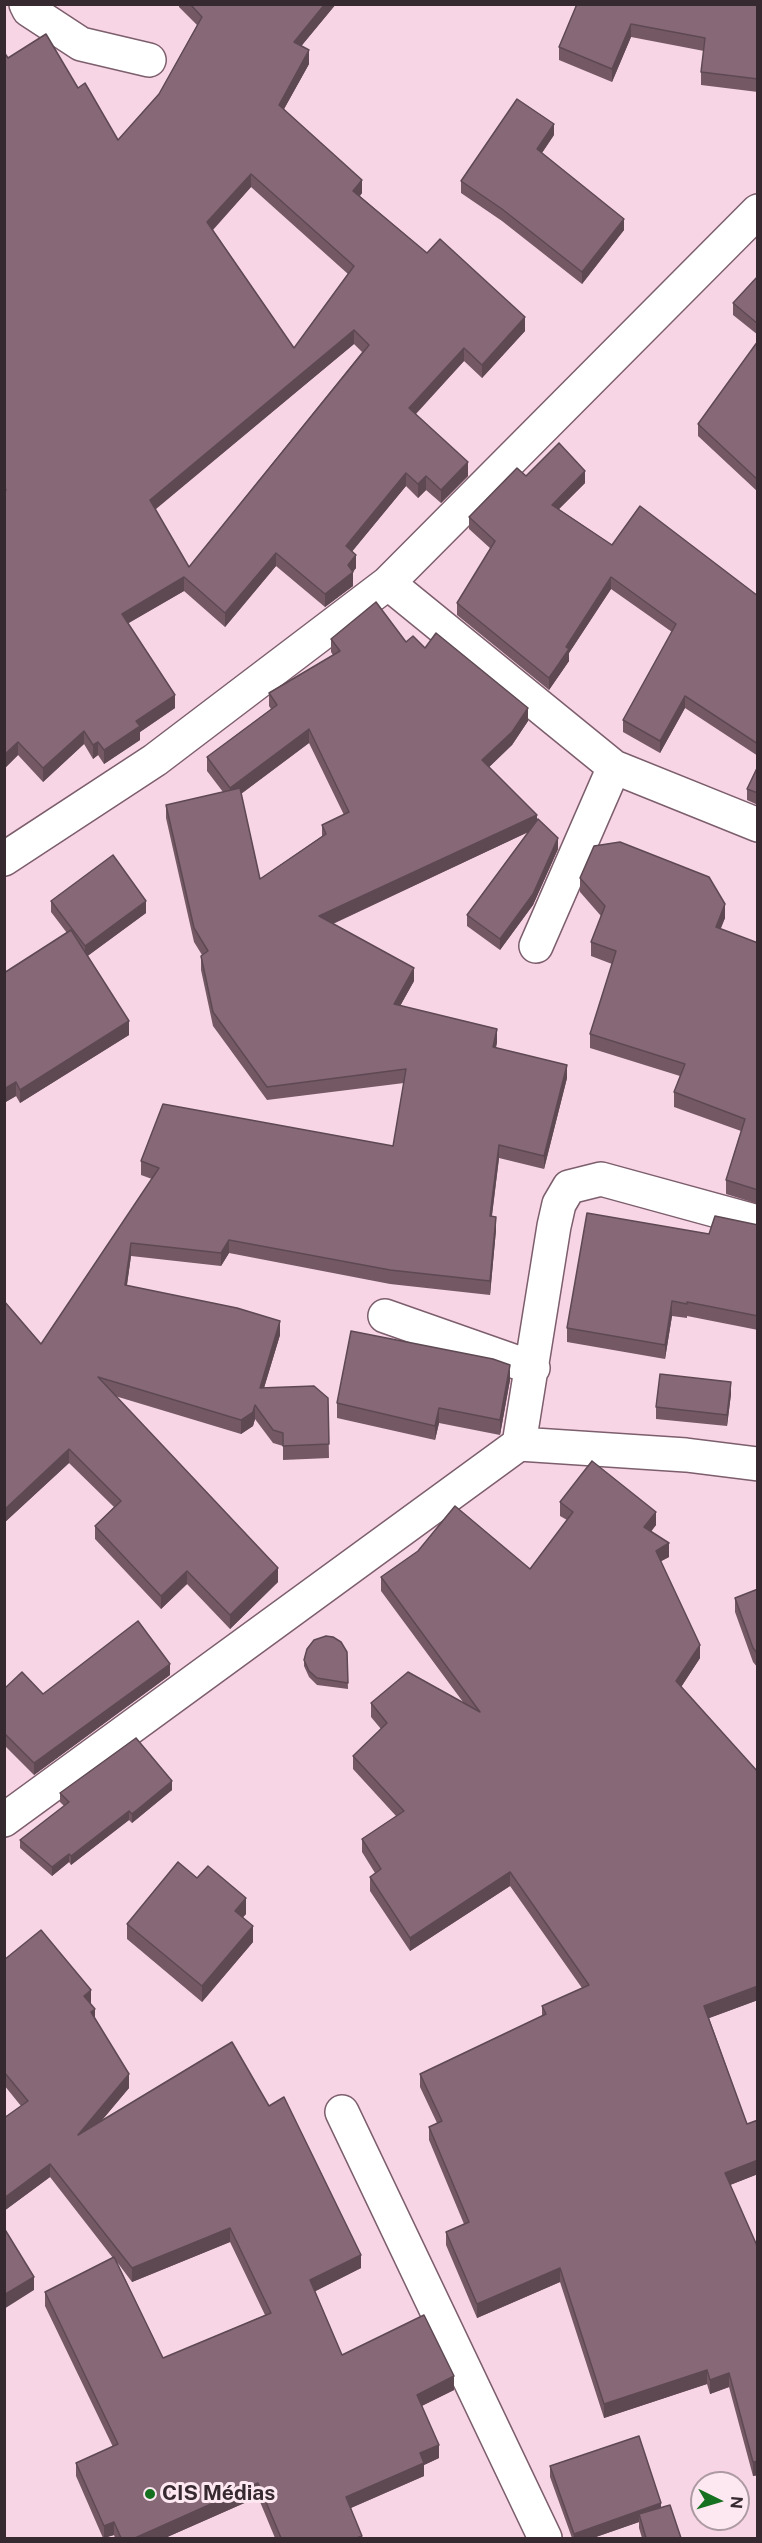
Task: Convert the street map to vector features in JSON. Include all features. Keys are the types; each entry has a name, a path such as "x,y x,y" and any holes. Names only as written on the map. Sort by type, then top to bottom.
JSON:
{"street":[{"path":"26,4 29,10 81,44 149,60"},
{"path":"4,859 155,760 388,583 758,212"},
{"path":"388,583 614,767 758,825"},
{"path":"536,946 614,767"},
{"path":"519,1443 533,1368 554,1226 559,1204 569,1188 602,1179 758,1222"},
{"path":"385,1316 533,1368"},
{"path":"4,1820 519,1443 686,1455 758,1464"},
{"path":"342,2112 545,2538"}],"building":[{"path":"190,4 325,4 294,42 309,50 279,105 362,180 353,191 427,253 440,239 525,317 482,365 464,348 409,408 468,462 441,490 426,476 418,484 406,473 346,546 356,555 348,565 353,572 325,594 276,553 225,613 184,577 122,614 175,695 136,721 140,726 104,750 98,742 93,745 84,731 43,768 18,742 4,755 4,491 6,490 4,486 4,52 8,58 46,34 78,88 85,83 118,140 159,94 202,17","holes":["251,174 354,266 294,348 207,222","354,330 369,345 189,567 150,500"]},
{"path":"577,4 758,4 758,79 701,72 705,38 631,24 612,69 559,47"},
{"path":"517,99 554,124 537,149 624,219 582,272 502,209 461,181"},
{"path":"758,276 758,324 733,303"},
{"path":"758,341 758,480 698,424"},
{"path":"559,443 585,471 552,505 612,545 640,506 758,596 758,744 685,696 660,741 623,720 676,624 611,577 566,647 569,649 549,678 457,603 495,541 469,517 517,468 526,476"},
{"path":"376,602 406,642 413,636 425,648 436,633 528,708 512,732 482,760 537,815 319,916 414,968 394,1004 497,1029 493,1047 567,1065 544,1156 499,1145 490,1216 496,1217 490,1281 390,1270 229,1240 221,1253 131,1243 125,1285 237,1308 280,1321 260,1388 314,1386 328,1398 329,1444 283,1446 283,1433 273,1430 255,1405 253,1412 241,1420 98,1377 278,1568 230,1615 187,1571 161,1596 95,1526 121,1501 69,1449 4,1510 4,1301 41,1344 159,1168 141,1161 163,1104 393,1146 406,1069 267,1087 213,1012 201,956 208,951 194,928 166,805 240,788 260,879 326,834 322,825 349,812 309,729 230,788 207,757 277,705 269,693 340,651 331,639"},
{"path":"758,766 758,793 747,789"},
{"path":"538,819 558,838 533,894 500,939 467,915"},
{"path":"620,842 709,877 725,904 716,927 758,943 758,1190 726,1180 745,1119 674,1092 685,1064 590,1034 616,951 591,942 605,906 580,878 594,846"},
{"path":"113,855 146,901 85,946 51,901"},
{"path":"71,930 129,1021 20,1090 16,1082 4,1089 4,973"},
{"path":"587,1213 709,1234 715,1216 758,1225 758,1316 672,1301 665,1345 567,1328"},
{"path":"351,1331 493,1359 510,1365 500,1420 439,1408 435,1426 337,1403"},
{"path":"660,1374 731,1382 727,1415 656,1407"},
{"path":"592,1461 656,1512 644,1527 669,1543 656,1551 700,1645 676,1681 758,1772 758,1986 704,2006 747,2124 758,2120 758,2160 725,2173 758,2248 758,2461 753,2462 729,2373 710,2380 707,2370 604,2404 560,2268 477,2304 446,2232 469,2222 429,2127 442,2121 420,2074 546,2014 542,2006 589,1985 510,1872 410,1938 370,1877 381,1869 362,1839 404,1811 353,1756 387,1723 371,1703 408,1672 480,1712 381,1577 418,1551 455,1506 530,1569 573,1512 560,1502"},
{"path":"758,1589 758,1654 753,1648 735,1598"},
{"path":"138,1621 170,1664 34,1763 4,1733 4,1689 22,1672 43,1694"},
{"path":"326,1636 341,1642 347,1652 348,1683 317,1678 309,1671 304,1660 307,1649 314,1640"},
{"path":"136,1738 172,1781 132,1814 129,1811 71,1856 69,1854 52,1867 20,1840 69,1802 60,1793"},
{"path":"178,1862 197,1878 208,1866 246,1898 235,1911 253,1926 202,1986 127,1924"},
{"path":"41,1930 91,1990 84,1996 95,2009 91,2012 129,2074 78,2135 232,2042 269,2106 284,2097 361,2255 310,2280 342,2355 424,2315 454,2376 417,2395 439,2445 420,2453 424,2463 346,2497 362,2536 357,2538 281,2538 258,2483 135,2538 121,2538 114,2522 104,2526 76,2463 118,2444 45,2292 114,2257 163,2358 271,2313 230,2228 132,2268 50,2164 4,2198 4,2118 28,2101 4,2072 4,1960"},
{"path":"4,2228 34,2277 4,2295"},
{"path":"639,2436 661,2503 574,2534 550,2466"},
{"path":"670,2505 681,2538 646,2538 639,2514"}],"place":[{"name":"CIS Médias","path":"150,2494"}]}
